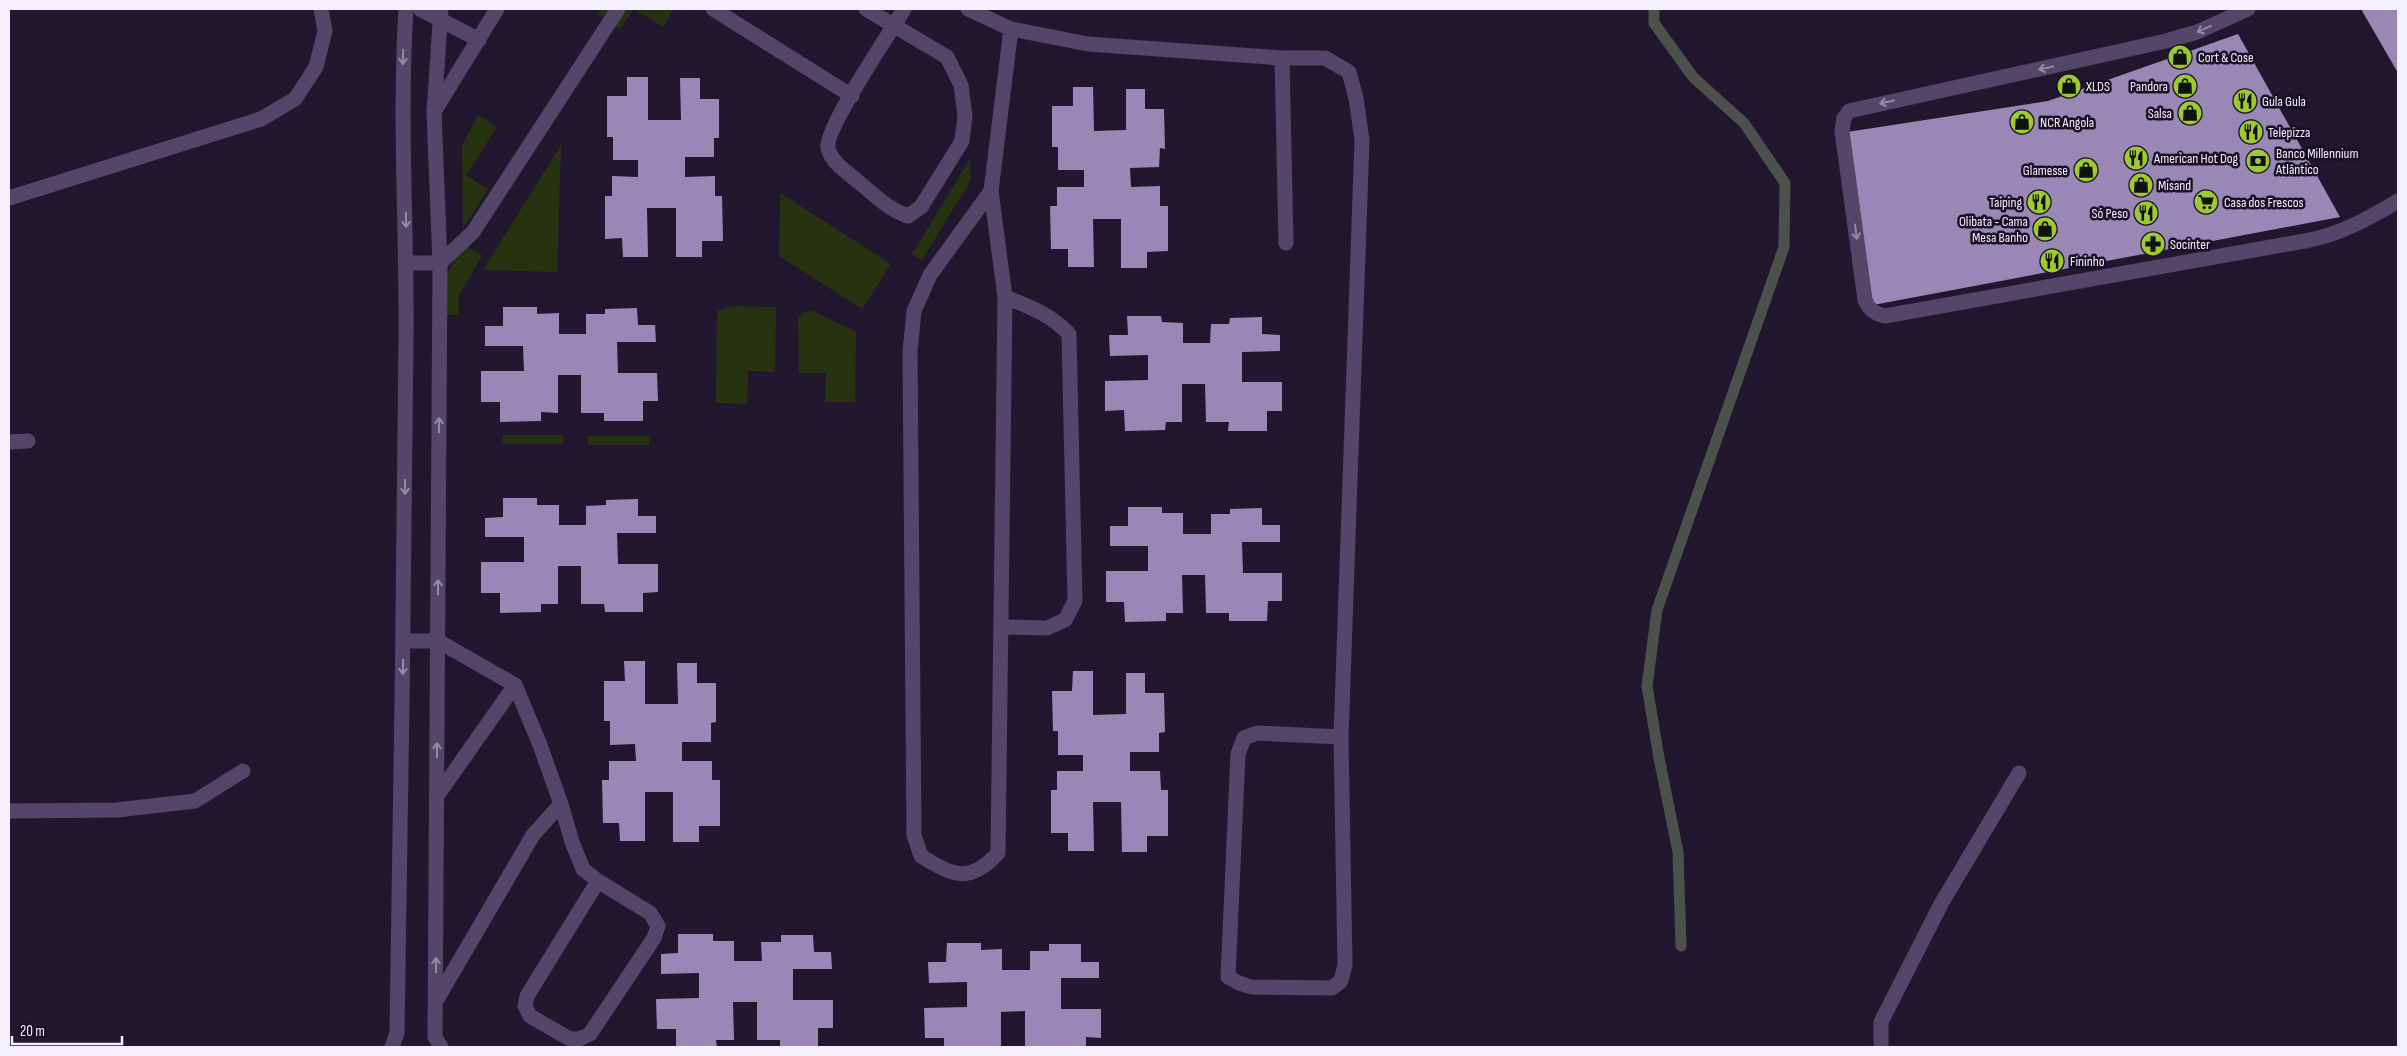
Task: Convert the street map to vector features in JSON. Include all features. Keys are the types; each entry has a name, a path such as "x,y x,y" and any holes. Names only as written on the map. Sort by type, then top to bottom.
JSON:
{"lane":[{"path":"9,198 261,119 295,99 316,67 325,31 321,9"},
{"path":"392,1047 397,1033 404,641 406,263 403,56 406,9"},
{"path":"420,9 441,15 479,40"},
{"path":"434,112 498,9"},
{"path":"406,263 440,263 473,232 618,9"},
{"path":"713,9 852,96"},
{"path":"866,9 894,26 947,57 962,85 965,116 962,141 921,207 908,216 894,211 832,159 828,150 829,138 852,96 894,26 904,9"},
{"path":"968,9 1011,30 1088,44 1282,58 1326,58 1349,72 1356,98 1362,140 1341,737 1345,965 1341,981 1332,988 1251,987 1239,984 1228,977 1238,754 1244,738 1257,733 1341,737"},
{"path":"2248,9 2197,32 2166,41 1849,112 1844,118 1842,131 1865,300 1868,308 1876,314 1885,316 2310,240 2333,235 2357,225 2398,201"},
{"path":"441,15 434,112 440,263 435,1036 441,1047"},
{"path":"991,191 930,276 914,311 910,352 914,835 921,856 942,869 966,875 985,867 998,853 1005,297 991,191 1011,30"},
{"path":"1282,58 1286,243"},
{"path":"1001,627 1047,628 1065,620 1075,601 1069,334 1057,321 1042,311 1005,297"},
{"path":"9,442 28,441"},
{"path":"404,641 438,641 515,685 540,745 562,804 572,842 584,869 598,881 650,913 658,926 654,938 590,1034 579,1039 570,1039 530,1016 525,1006 527,996 598,881"},
{"path":"437,796 515,685"},
{"path":"9,811 117,810 195,801 243,771"},
{"path":"1881,1047 1882,1022 1941,904 2019,774"},
{"path":"436,1003 533,835 562,804"}],"green space":[{"path":"601,9 634,9 620,29 597,14"},
{"path":"634,9 674,9 663,27"},
{"path":"478,115 497,127 466,175 488,189 463,228 462,146"},
{"path":"561,145 557,272 483,270"},
{"path":"970,159 971,180 922,260 912,254"},
{"path":"780,193 891,264 862,309 779,256"},
{"path":"463,245 482,255 459,296 459,315 433,315 433,299"},
{"path":"732,306 776,307 775,372 748,371 747,404 716,403 717,311"},
{"path":"813,311 856,332 855,402 825,402 826,373 799,373 798,319 804,312"},
{"path":"503,435 563,435 563,444 503,444"},
{"path":"588,436 649,436 649,445 588,445"}],"building":[{"path":"2361,9 2398,9 2398,73"},
{"path":"2238,34 2340,217 1873,305 1847,132 2048,101"},
{"path":"627,77 648,77 648,120 681,120 680,78 700,78 700,99 719,99 719,138 714,138 714,157 685,157 685,177 715,176 715,196 722,196 723,241 702,241 702,257 676,257 676,208 647,208 648,257 623,257 622,238 605,239 605,196 612,196 612,176 638,177 638,160 613,160 613,137 607,137 607,96 627,96"},
{"path":"1073,87 1093,87 1094,131 1126,130 1126,89 1145,89 1145,109 1164,109 1165,149 1160,148 1159,167 1130,168 1131,187 1160,186 1160,206 1168,206 1168,251 1147,252 1147,268 1121,268 1121,219 1093,219 1094,267 1068,267 1068,249 1051,249 1050,206 1057,206 1057,187 1084,187 1084,170 1058,170 1058,147 1052,147 1052,106 1073,106"},
{"path":"503,307 537,307 537,314 559,313 559,334 586,334 586,314 605,314 605,309 637,308 638,325 655,325 656,342 617,342 618,373 657,373 658,401 643,401 643,421 604,421 604,413 581,413 581,375 558,375 558,413 541,412 541,421 500,422 500,402 481,402 481,371 524,371 523,346 485,346 485,326 503,326"},
{"path":"1127,316 1161,316 1162,322 1183,323 1183,343 1210,343 1211,324 1229,324 1230,318 1262,317 1262,334 1280,335 1280,351 1242,352 1242,382 1282,382 1282,411 1267,411 1267,431 1228,431 1229,422 1206,422 1205,384 1182,384 1182,422 1166,422 1165,430 1125,431 1124,410 1105,411 1105,381 1148,380 1148,355 1110,356 1109,335 1128,335"},
{"path":"503,498 537,498 537,505 559,505 559,525 586,525 586,506 606,505 606,500 638,499 638,516 656,516 656,533 617,533 618,564 658,564 658,592 643,593 643,612 605,612 604,604 581,604 581,566 558,566 558,604 541,604 541,612 500,613 500,593 481,593 481,562 524,562 524,537 485,537 485,518 503,517"},
{"path":"1128,507 1162,507 1162,513 1183,513 1183,534 1211,534 1211,514 1230,514 1230,509 1262,508 1262,525 1280,525 1280,542 1242,542 1243,573 1282,573 1282,601 1268,601 1267,621 1229,621 1229,613 1206,613 1205,575 1182,575 1183,613 1166,613 1166,621 1125,622 1124,602 1106,602 1106,571 1148,571 1148,546 1110,546 1110,526 1128,526"},
{"path":"624,661 645,661 645,704 678,704 677,663 697,663 697,683 716,683 716,722 711,723 711,742 682,742 682,761 712,761 712,780 720,780 720,826 699,826 699,842 673,842 673,792 645,792 645,841 620,841 619,823 603,823 602,780 609,780 609,761 636,761 635,744 610,745 610,721 604,721 604,681 625,681"},
{"path":"1073,671 1093,671 1093,715 1126,714 1126,673 1145,673 1145,693 1164,693 1165,732 1159,733 1159,752 1130,752 1130,771 1160,771 1161,790 1168,790 1168,836 1147,836 1147,852 1122,852 1121,802 1093,802 1094,851 1068,851 1068,833 1051,833 1051,790 1057,790 1057,771 1083,771 1083,755 1058,755 1058,731 1053,731 1052,691 1072,691"},
{"path":"678,934 713,934 713,941 734,941 734,961 762,961 761,942 781,942 781,935 813,935 814,952 831,952 832,969 793,969 793,1000 833,1000 833,1028 818,1028 818,1047 780,1047 780,1040 757,1040 757,1002 733,1002 734,1040 716,1040 717,1047 676,1047 676,1029 657,1029 656,999 699,998 699,973 661,974 661,954 678,953"},
{"path":"947,943 981,943 981,950 1002,949 1002,970 1030,970 1030,951 1049,951 1049,944 1081,944 1081,962 1099,962 1099,978 1061,978 1061,1009 1101,1009 1101,1038 1086,1037 1086,1047 1025,1047 1025,1011 1001,1012 1001,1047 944,1047 944,1038 925,1038 924,1008 967,1007 967,982 929,983 928,962 946,962"}],"waterway":[{"path":"1654,9 1654,23 1693,77 1744,123 1785,183 1784,247 1657,610 1647,686 1678,852 1681,946"}],"place":[{"name":"Cort & Cose","path":"2180,57"},
{"name":"XLDS","path":"2069,86"},
{"name":"Pandora","path":"2185,86"},
{"name":"Gula Gula","path":"2245,101"},
{"name":"Salsa","path":"2190,113"},
{"name":"NCR Angola","path":"2022,122"},
{"name":"Telepizza","path":"2251,132"},
{"name":"American Hot Dog","path":"2136,158"},
{"name":"Banco Millennium Atlântico","path":"2258,161"},
{"name":"Glamesse","path":"2086,170"},
{"name":"Misand","path":"2141,185"},
{"name":"Taiping","path":"2039,202"},
{"name":"Casa dos Frescos","path":"2206,202"},
{"name":"Só Peso","path":"2146,213"},
{"name":"Olibata - Cama Mesa Banho","path":"2045,229"},
{"name":"Socinter","path":"2153,244"},
{"name":"Fininho","path":"2052,261"}]}
